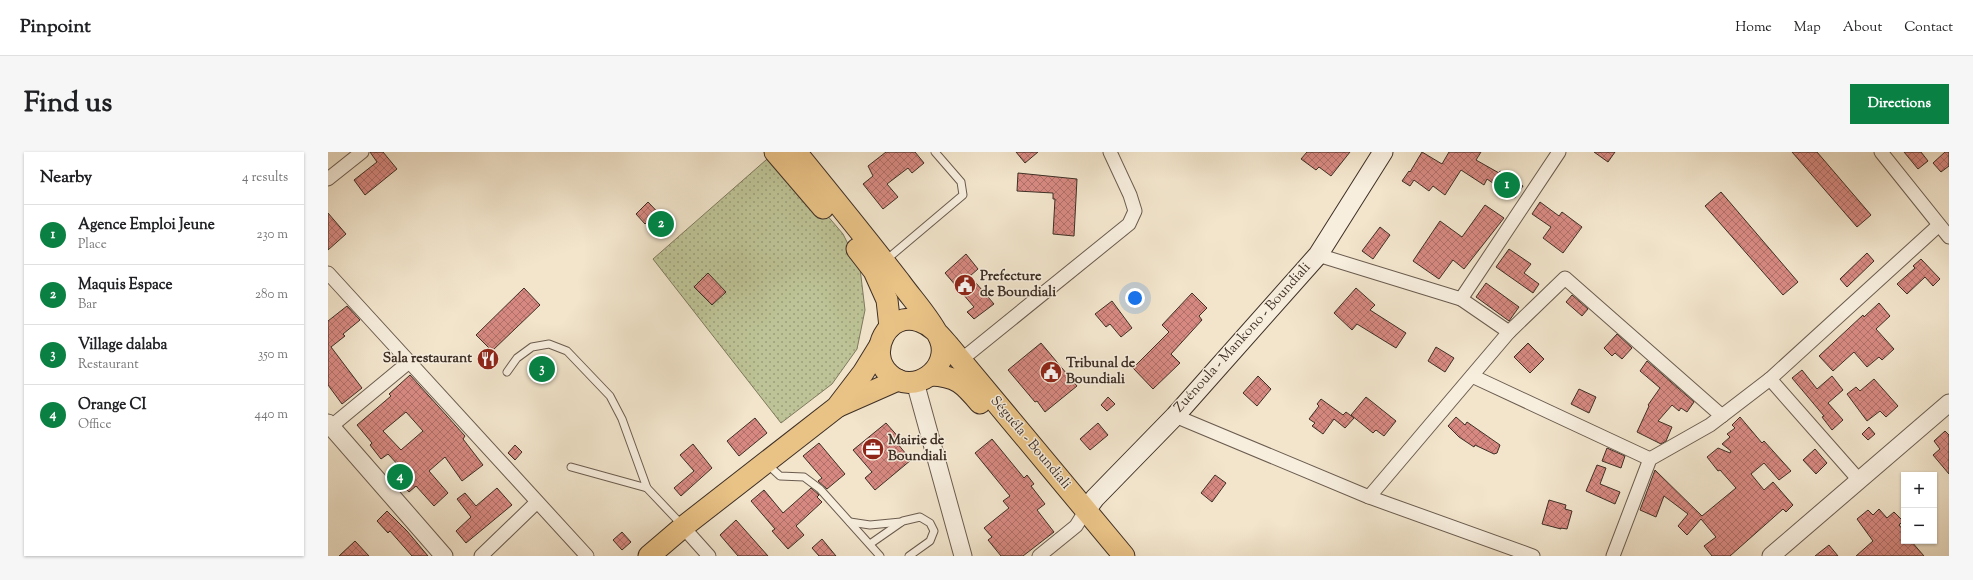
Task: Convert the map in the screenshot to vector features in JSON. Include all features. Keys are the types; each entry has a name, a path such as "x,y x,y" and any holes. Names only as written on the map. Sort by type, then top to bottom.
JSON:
{"main road":[{"path":"775,152 799,158 884,261 935,332 942,349 939,363 915,379 837,407"},
{"name":"Zuénoula - Mankono - Boundiali","path":"1082,515 1175,416 1318,255 1383,152"},
{"path":"649,556 683,527 837,407 863,373 879,347 881,339 890,327 887,300 874,272 852,241 799,158"},
{"name":"Séguéla - Boundiali","path":"890,327 899,321 909,319 923,323 935,332 961,360 1082,515 1108,556"},
{"path":"879,347 883,367 890,375 915,379"},
{"name":"Séguéla - Boundiali","path":"915,379 946,375 956,378 970,390 1082,515 1124,556"}],"street":[{"path":"328,179 362,152"},
{"path":"961,360 1129,224 1135,211 1130,195 1110,152"},
{"path":"1461,299 1559,152"},
{"path":"1881,152 1949,237"},
{"path":"1613,556 1650,459 1710,425 1770,379 1938,225"},
{"path":"1318,255 1461,299 1509,332"},
{"path":"328,273 587,556"},
{"path":"1369,497 1509,332 1566,278 1722,416"},
{"path":"409,362 329,426 444,556"},
{"path":"1472,376 1650,459"},
{"path":"915,379 963,556"},
{"path":"1770,379 1859,480"},
{"path":"1776,554 1859,480 1949,405"},
{"path":"1175,416 1369,497 1533,556"},
{"path":"481,556 537,502"},
{"path":"1039,556 1076,526 1082,515"},
{"path":"683,527 709,556"}],"lane":[{"path":"884,261 963,195 961,182 935,152"},
{"path":"507,372 517,358 532,347 548,344 567,351 610,396 622,419 647,488 683,527"},
{"path":"765,463 780,476 804,477 820,489 880,556"},
{"path":"571,467 647,488"},
{"path":"850,522 870,525 903,521 920,517 930,524 934,531 930,541 909,556"},
{"path":"870,544 903,521"}],"green space":[{"path":"774,153 843,234 860,268 865,310 857,349 832,384 781,423 653,259"}],"building":[{"path":"370,152 383,152 397,169 365,195 354,180 377,162"},
{"path":"886,152 915,152 924,163 912,173 908,168 887,184 898,197 883,209 863,184 873,176 868,166"},
{"path":"1016,152 1038,152 1025,163"},
{"path":"1307,152 1350,152 1331,176 1319,167 1316,170 1301,159"},
{"path":"1422,152 1442,164 1449,152 1481,152 1476,160 1499,173 1500,171 1523,186 1515,198 1487,179 1484,185 1461,170 1445,195 1433,186 1429,191 1414,180 1410,186 1402,181 1409,171 1410,172"},
{"path":"1594,152 1615,152 1608,162"},
{"path":"1792,152 1817,152 1871,215 1857,227"},
{"path":"1904,152 1921,152 1928,161 1918,169"},
{"path":"1945,152 1949,152 1949,166 1941,172 1933,163"},
{"path":"1018,173 1077,179 1074,236 1053,234 1055,199 1053,199 1053,193 1017,191"},
{"path":"1721,192 1798,282 1783,295 1705,206"},
{"path":"648,202 670,225 662,233 649,220 645,224 636,214"},
{"path":"1540,202 1559,216 1562,212 1582,227 1563,253 1543,238 1551,227 1532,214"},
{"path":"1485,205 1504,218 1464,269 1453,260 1439,279 1413,261 1440,221 1462,237"},
{"path":"328,213 346,234 328,250"},
{"path":"1380,227 1390,235 1373,259 1362,251"},
{"path":"1509,249 1531,264 1524,273 1539,284 1533,293 1496,267"},
{"path":"1867,253 1874,261 1847,287 1840,279"},
{"path":"966,254 978,269 970,276 994,304 974,319 967,312 974,307 945,273"},
{"path":"1921,259 1940,279 1933,286 1925,277 1907,294 1897,284 1915,268 1913,266"},
{"path":"708,273 726,292 712,305 694,287"},
{"path":"1486,283 1519,307 1509,321 1476,297"},
{"path":"524,288 540,305 492,351 476,335"},
{"path":"1356,288 1375,305 1370,310 1406,333 1396,348 1357,324 1352,330 1334,313"},
{"path":"1192,293 1207,308 1199,316 1202,320 1171,354 1180,363 1153,389 1133,368 1169,332 1162,325"},
{"path":"1572,295 1588,309 1582,316 1566,302"},
{"path":"1112,301 1132,328 1121,337 1110,324 1106,327 1095,314"},
{"path":"1879,303 1890,316 1876,329 1894,349 1882,360 1879,357 1867,367 1854,352 1833,371 1819,356 1863,315 1864,317"},
{"path":"347,306 360,320 343,334 345,336 331,347 362,388 342,404 328,385 328,321"},
{"path":"1617,334 1632,348 1622,359 1615,353 1612,356 1604,348"},
{"path":"1041,343 1077,386 1045,412 1037,401 1035,402 1008,370"},
{"path":"1528,343 1544,359 1530,373 1514,357"},
{"path":"1436,347 1454,358 1445,372 1428,361"},
{"path":"1647,361 1694,402 1687,412 1681,408 1679,411 1672,405 1658,421 1672,427 1666,441 1661,444 1637,432 1649,406 1648,405 1660,388 1640,371"},
{"path":"1802,370 1817,389 1832,376 1843,390 1828,403 1843,420 1832,430 1822,417 1824,416 1792,378"},
{"path":"410,375 465,436 463,439 483,465 462,481 445,457 429,471 448,493 434,506 416,486 409,492 393,474 400,467 388,454 381,459 370,445 372,443 357,425 391,396 389,394","holes":["406,412 423,431 401,450 383,431"]},
{"path":"1258,376 1271,389 1257,406 1243,393"},
{"path":"1874,379 1898,406 1886,417 1880,411 1867,421 1847,394 1856,387 1860,391"},
{"path":"1579,389 1596,397 1589,413 1571,404"},
{"path":"1108,397 1115,404 1107,411 1101,405"},
{"path":"1366,397 1396,421 1384,436 1376,430 1373,433 1351,415"},
{"path":"1321,399 1343,415 1346,412 1354,418 1345,428 1334,419 1323,434 1312,426 1315,423 1309,419 1319,406 1317,404"},
{"path":"1456,417 1465,425 1467,422 1500,445 1497,453 1494,454 1475,445 1474,447 1459,437 1448,426"},
{"path":"1740,417 1762,443 1764,441 1791,471 1779,480 1764,463 1751,474 1764,490 1773,482 1793,505 1786,512 1783,509 1730,556 1712,556 1704,546 1716,537 1701,519 1687,535 1678,526 1688,514 1664,496 1656,517 1640,510 1655,470 1702,516 1736,488 1720,470 1718,471 1707,457 1718,448 1730,453 1731,451 1722,444 1730,437 1727,434 1735,428 1732,425"},
{"path":"755,418 767,433 739,456 727,441"},
{"path":"886,423 901,440 897,443 911,460 875,490 865,478 872,472 853,450"},
{"path":"1098,423 1108,435 1090,450 1080,439"},
{"path":"1869,427 1875,434 1868,440 1862,434"},
{"path":"1945,431 1949,435 1949,474 1933,455 1940,449 1934,441"},
{"path":"992,439 1024,478 1027,475 1034,484 1031,486 1045,504 1037,510 1054,532 1023,556 1001,556 988,540 992,537 984,528 1009,508 1003,501 1010,496 975,453"},
{"path":"819,443 845,474 827,489 818,481 822,478 803,456"},
{"path":"693,444 712,468 681,496 674,488 694,471 680,455"},
{"path":"515,445 522,452 515,460 508,453"},
{"path":"1607,448 1625,456 1621,468 1602,461"},
{"path":"1815,449 1827,463 1816,474 1803,460"},
{"path":"1597,465 1606,468 1600,484 1620,492 1615,504 1586,491"},
{"path":"1215,475 1226,483 1212,502 1201,493"},
{"path":"497,488 512,505 466,543 456,531 471,517 457,499 465,493 476,506"},
{"path":"811,488 819,495 817,497 822,502 796,526 804,535 788,549 772,531 775,529 751,501 764,490 783,513"},
{"path":"1549,500 1566,505 1565,509 1572,511 1567,529 1542,524"},
{"path":"1879,509 1887,518 1894,512 1901,519 1901,523 1899,525 1901,527 1901,544 1914,544 1924,556 1856,556 1873,541 1857,519 1868,510 1873,515"},
{"path":"387,511 407,531 428,556 412,556 390,531 388,533 377,521"},
{"path":"736,520 768,556 738,556 720,535"},
{"path":"622,532 631,542 622,550 613,540"},
{"path":"822,539 836,556 819,556 812,548"},
{"path":"355,541 369,556 339,556"},
{"path":"1829,545 1838,556 1815,556"}],"place":[{"name":"Agence Emploi Jeune","path":"1507,185"},
{"name":"Maquis Espace","path":"661,224"},
{"name":"Prefecture de Boundiali","path":"965,285"},
{"name":"Sala restaurant","path":"488,359"},
{"name":"Village dalaba","path":"542,369"},
{"name":"Tribunal de Boundiali","path":"1051,372"},
{"name":"Mairie de Boundiali","path":"873,449"},
{"name":"Orange CI","path":"400,477"}]}
